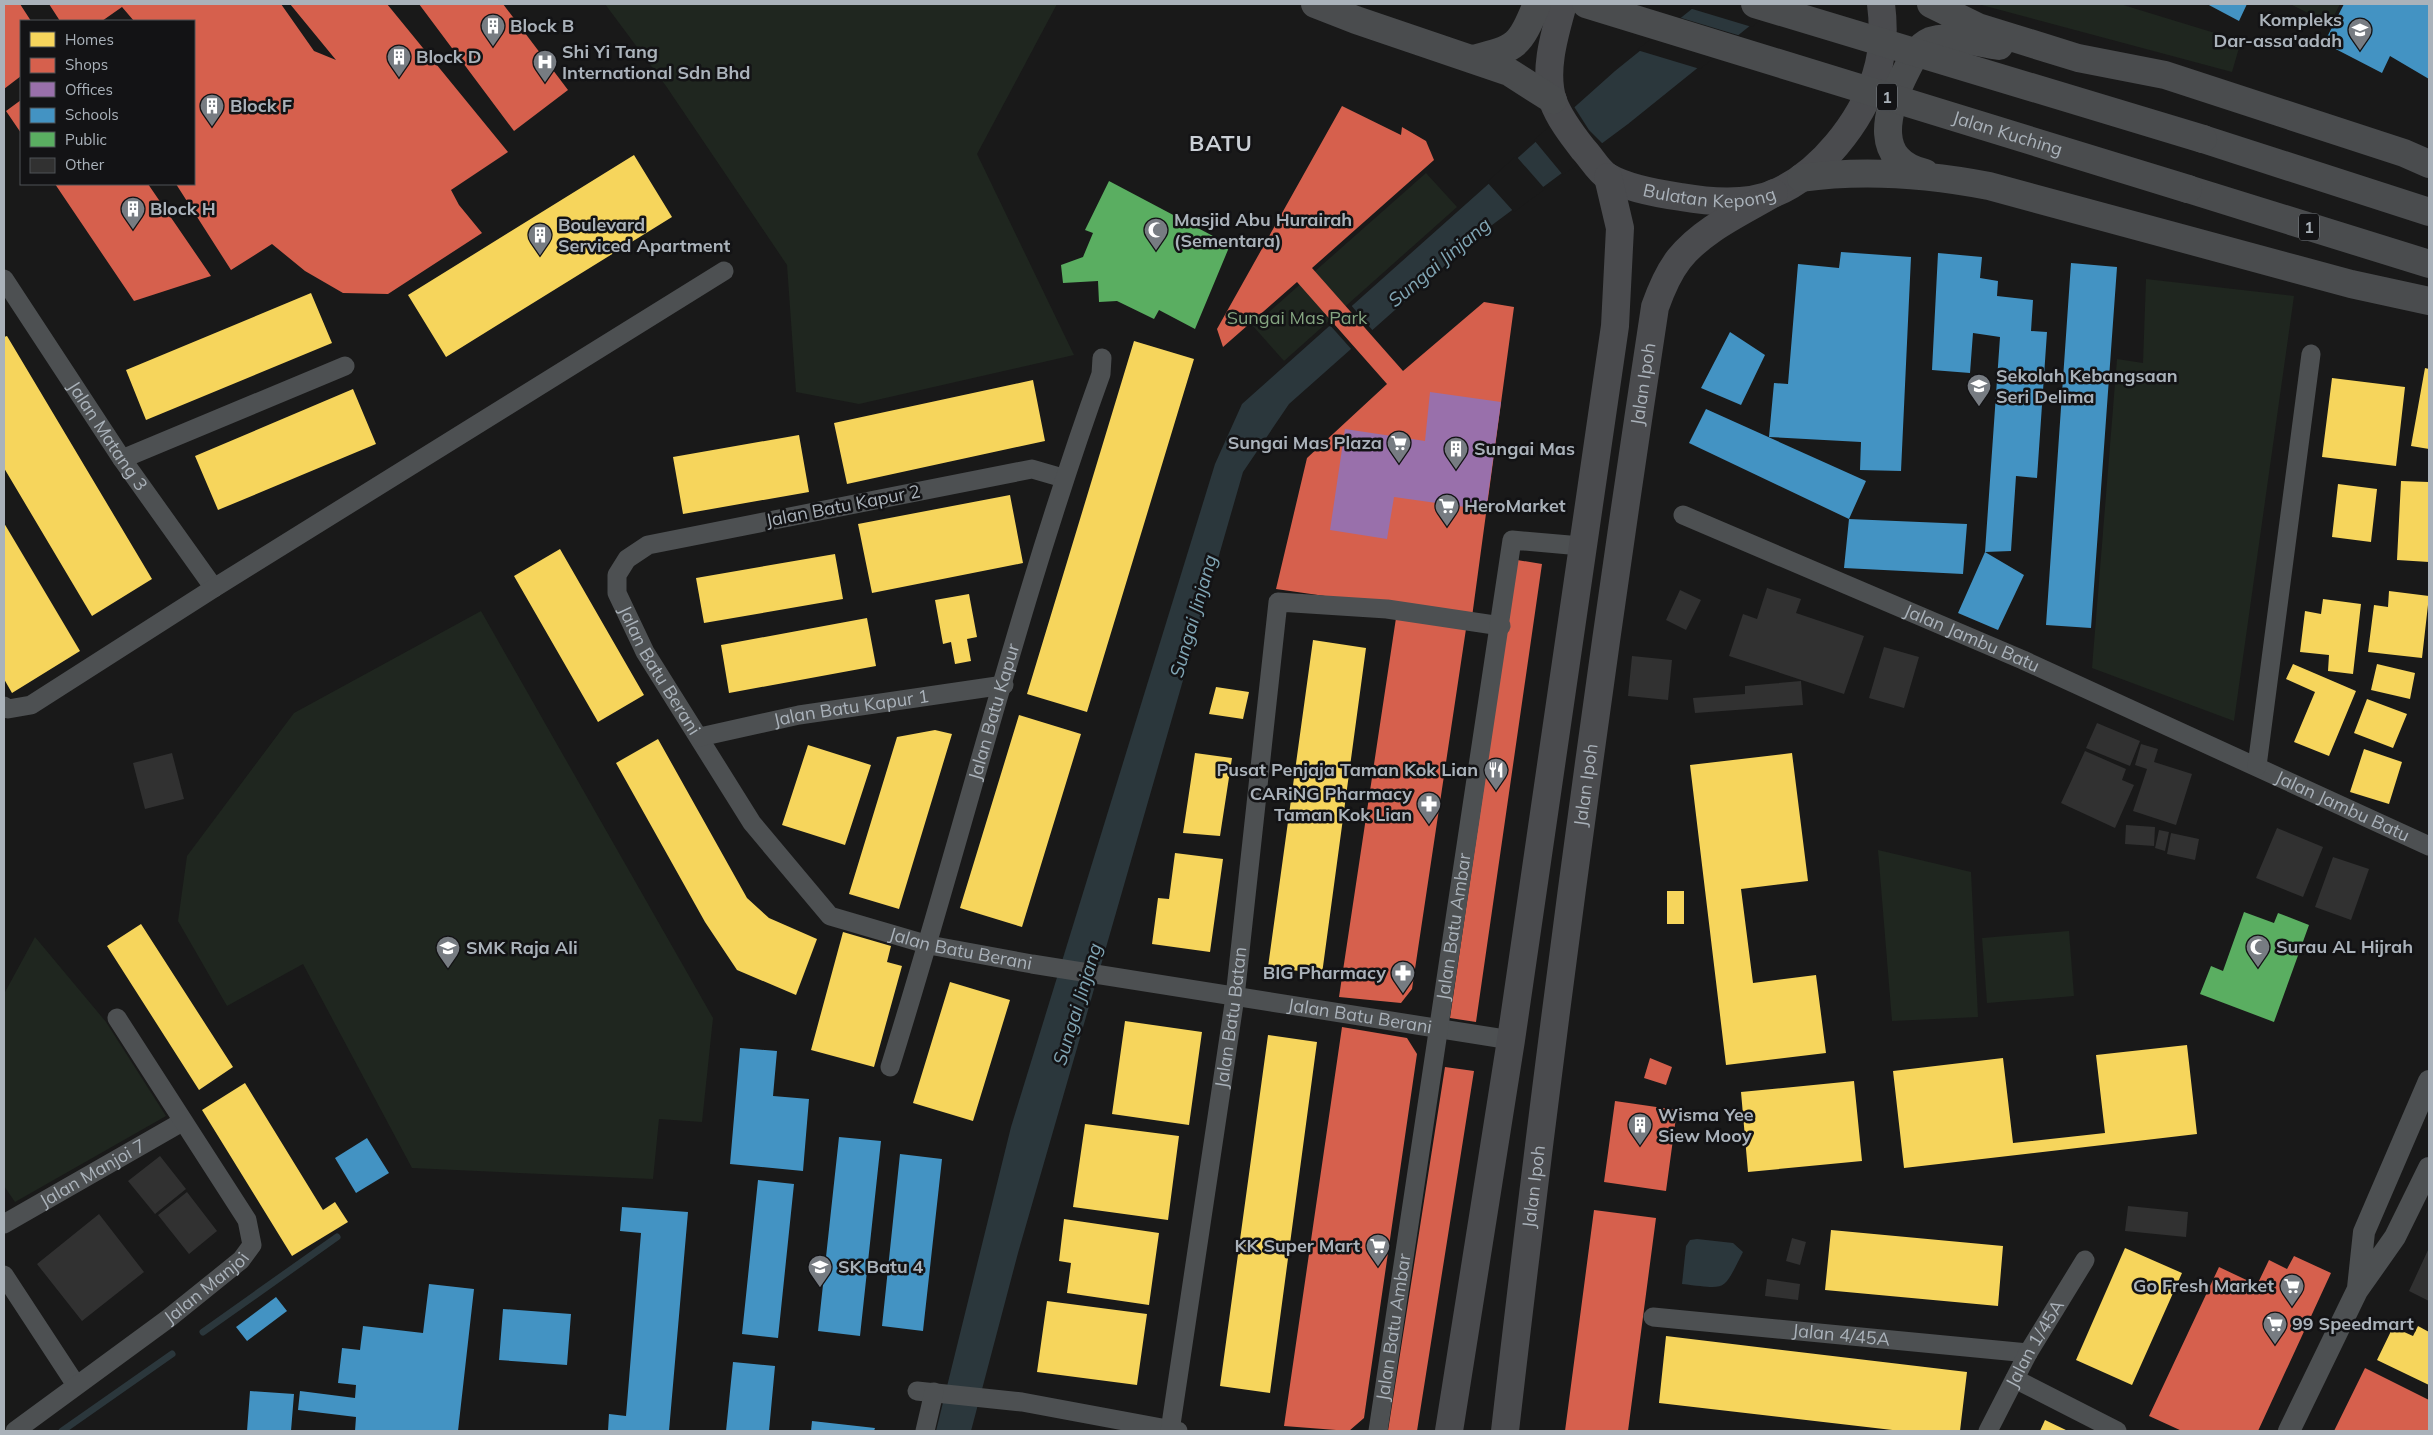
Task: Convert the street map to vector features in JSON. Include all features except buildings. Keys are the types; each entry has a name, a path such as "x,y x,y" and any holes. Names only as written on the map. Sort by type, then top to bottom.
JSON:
{"highway":[{"path":"1315,4 1356,20 1509,72 1555,104"},
{"path":"1472,59 1502,52 1520,41 1537,4"},
{"name":"Jalan Kuching","path":"1586,4 2429,264"},
{"path":"1755,4 2203,139 2429,212"},
{"path":"1931,4 1978,27 2078,58"},
{"path":"2429,164 2404,153 2165,76 2078,58 1947,39 1928,42 1920,47 1893,98 1888,122 1888,140 1896,156 1911,170 1989,186 2351,284 2429,301"},
{"path":"1801,178 1829,174 1871,172 1946,178"}],"main road":[{"path":"1563,4 1552,50 1550,74 1555,104 1574,137 1604,173"},
{"name":"Bulatan Kepong","path":"1604,173 1657,193 1702,201 1727,201 1774,193 1801,178 1825,156 1847,130 1876,75 1883,34 1882,4"},
{"name":"Jalan Ipoh","path":"1449,1431 1511,1040 1581,546 1605,400 1618,288 1620,228 1604,173"},
{"name":"Jalan Ipoh","path":"1505,1431 1542,1113 1596,711 1655,307 1665,281 1684,254 1713,228 1774,193"}],"street":[{"path":"6,708 31,705 214,588 724,271"},
{"name":"Jalan Matang 3","path":"4,280 122,460 214,588"},
{"name":"Jalan Jambu Batu","path":"2257,766 2311,354"},
{"name":"Jalan Batu Kapur","path":"890,1068 929,944 1063,478 1100,374 1102,358"},
{"path":"122,460 346,366"},
{"name":"Jalan Batu Kapur 2","path":"627,560 648,545 1032,469 1063,478"},
{"name":"Jalan Jambu Batu","path":"1683,515 2023,660 2429,846"},
{"name":"Jalan Batu Ambar","path":"1378,1431 1501,626 1512,540 1581,546"},
{"name":"Jalan Batu Berani","path":"627,560 617,575 617,593 645,652 700,737 752,823 830,916 929,944 1112,977 1511,1040"},
{"name":"Jalan Batu Batan","path":"1173,1431 1235,996 1278,602 1387,609 1501,626"},
{"name":"Jalan Batu Kapur 1","path":"700,737 799,715 1004,685"},
{"name":"Jalan Manjoi","path":"15,1431 169,1318 241,1260 252,1245 246,1220 117,1018"},
{"path":"2357,1292 2364,1232 2429,1081"},
{"name":"Jalan Manjoi 7","path":"4,1224 182,1122"},
{"path":"2289,1431 2357,1292 2395,1238 2429,1168"},
{"name":"Jalan 1/45A","path":"1988,1431 2028,1353 2085,1260"},
{"path":"4,1275 76,1385"},
{"name":"Jalan 4/45A","path":"1653,1317 2028,1353"},
{"path":"2015,1379 2118,1431"},
{"path":"925,1431 933,1392 1022,1402 1173,1431"}],"green space":[{"path":"605,4 1057,4 977,154 1074,355 859,404 796,392 787,265 666,86"},
{"path":"1978,4 2120,4 2241,41 2232,72"},
{"path":"2290,4 2340,4 2330,24"},
{"name":"Sungai Mas Park","path":"1426,173 1457,207 1284,361 1253,326"},
{"path":"2146,279 2294,296 2234,721 2092,668 2117,359 2143,363"},
{"path":"481,611 713,1018 702,1122 659,1119 653,1179 412,1168 303,964 227,1006 178,921 187,856 294,713"},
{"path":"1878,850 1971,872 1978,1017 1892,1021"},
{"path":"2069,931 2074,996 1987,1003 1982,938"},
{"path":"35,937 106,1022 166,1116 15,1202 4,1186 4,994"}],"water":[{"name":"Sungai Jinjang","path":"1698,4 1777,4 1628,124 1484,231 1289,404 1243,472 1018,1253 971,1431 936,1431 1011,1127 1215,464 1242,404 1615,71"},
{"path":"1690,1240 1733,1243 1743,1252 1731,1275 1722,1285 1708,1287 1682,1284 1686,1246"}],"pier":[{"path":"1694,4 1780,4 1752,27 1689,8"},
{"path":"1678,17 1741,36 1700,69 1637,50"},
{"path":"1573,105 1589,130 1604,145 1563,175 1534,140"},
{"path":"1516,156 1545,189 1514,212 1487,182"},
{"path":"1350,304 1374,332 1353,351 1328,323"}],"waterway":[{"path":"203,1332 337,1237"},
{"path":"62,1431 172,1354"}],"place":[{"name":"Block B","path":"493,47"},
{"name":"Kompleks Dar-assa'adah","path":"2360,51"},
{"name":"Block D","path":"399,78"},
{"name":"Shi Yi Tang International Sdn Bhd","path":"545,83"},
{"name":"Block F","path":"212,127"},
{"name":"Block H","path":"133,230"},
{"name":"Masjid Abu Hurairah (Sementara)","path":"1156,251"},
{"name":"Boulevard Serviced Apartment","path":"540,256"},
{"name":"Sekolah Kebangsaan Seri Delima","path":"1979,407"},
{"name":"Sungai Mas Plaza","path":"1399,464"},
{"name":"Sungai Mas","path":"1456,470"},
{"name":"HeroMarket","path":"1447,527"},
{"name":"Pusat Penjaja Taman Kok Lian","path":"1496,791"},
{"name":"CARiNG Pharmacy Taman Kok Lian","path":"1429,825"},
{"name":"Surau AL Hijrah","path":"2258,968"},
{"name":"SMK Raja Ali","path":"448,969"},
{"name":"BIG Pharmacy","path":"1403,994"},
{"name":"Wisma Yee Siew Mooy","path":"1640,1146"},
{"name":"KK Super Mart","path":"1378,1267"},
{"name":"SK Batu 4","path":"820,1288"},
{"name":"Go Fresh Market","path":"2292,1307"},
{"name":"99 Speedmart","path":"2275,1345"}],"district":[{"name":"BATU","path":"1221,143"}]}
